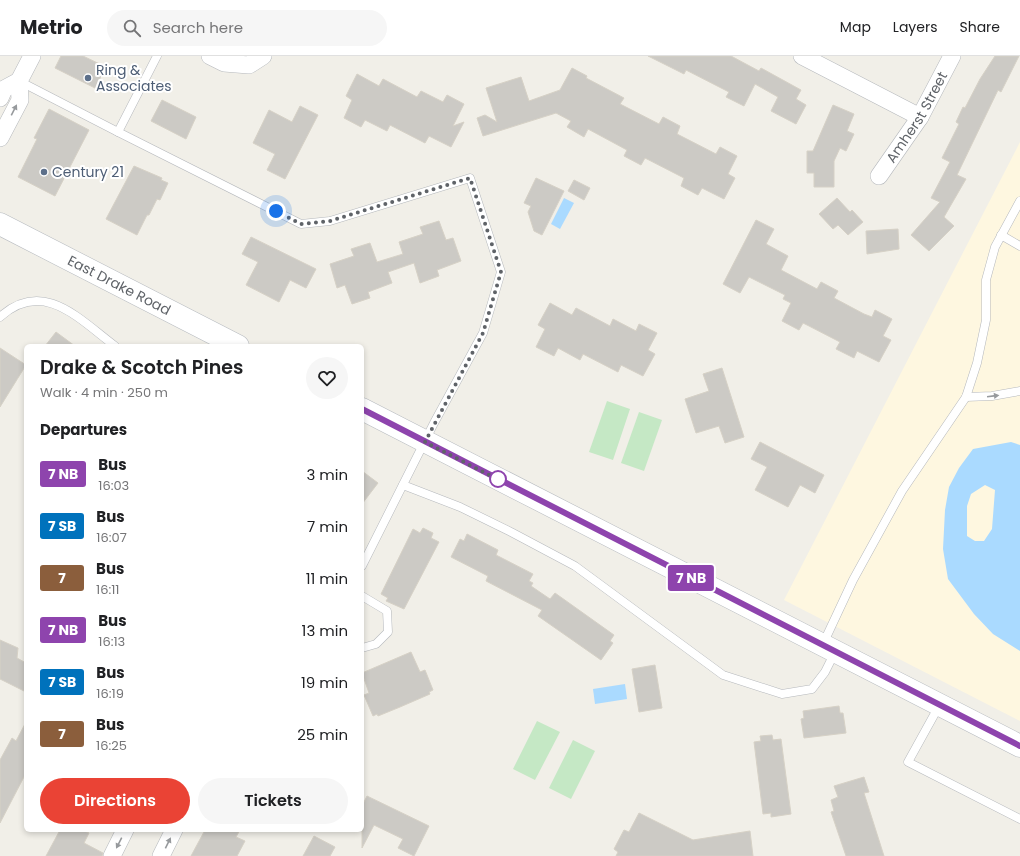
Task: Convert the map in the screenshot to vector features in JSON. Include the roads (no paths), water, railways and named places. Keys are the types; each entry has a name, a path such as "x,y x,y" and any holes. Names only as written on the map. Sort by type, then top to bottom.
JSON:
{"main road":[{"name":"East Drake Road","path":"0,224 234,344"},
{"path":"364,410 1020,746"}],"street":[{"path":"0,138 20,100 19,81 32,56"},
{"path":"210,56 224,63 249,65 263,56"},
{"path":"802,56 920,117"},
{"name":"Amherst Street","path":"879,176 920,117 952,56"},
{"path":"0,98 4,89 19,81"},
{"path":"112,856 124,832"},
{"path":"161,856 173,832"}],"lane":[{"path":"118,132 157,56"},
{"path":"19,81 301,224 330,221 470,178 501,272 483,333 425,442 364,562"},
{"path":"403,485 460,507 575,566 723,675 782,694 812,689 825,672 829,648 852,580 902,492 966,397 977,363 986,320 986,280 995,247 1020,201"},
{"path":"1001,235 1020,246"},
{"path":"0,317 9,308 35,300 61,305 112,344"},
{"path":"966,397 992,396 1020,391"},
{"path":"364,597 387,612 388,632 376,644 364,647"},
{"path":"940,705 908,762 1020,819"}],"water":[{"path":"564,198 574,203 560,229 551,224"},
{"path":"1011,442 1020,445 1020,651 993,634 974,614 948,579 943,549 945,510 949,487 959,468 973,449","holes":["985,485 995,490 992,529 984,541 975,541 967,536 967,506 971,494"]},
{"path":"625,684 627,699 595,704 593,689"}],"place":[{"name":"Ring & Associates","path":"88,78"},
{"name":"Century 21","path":"44,172"}]}
